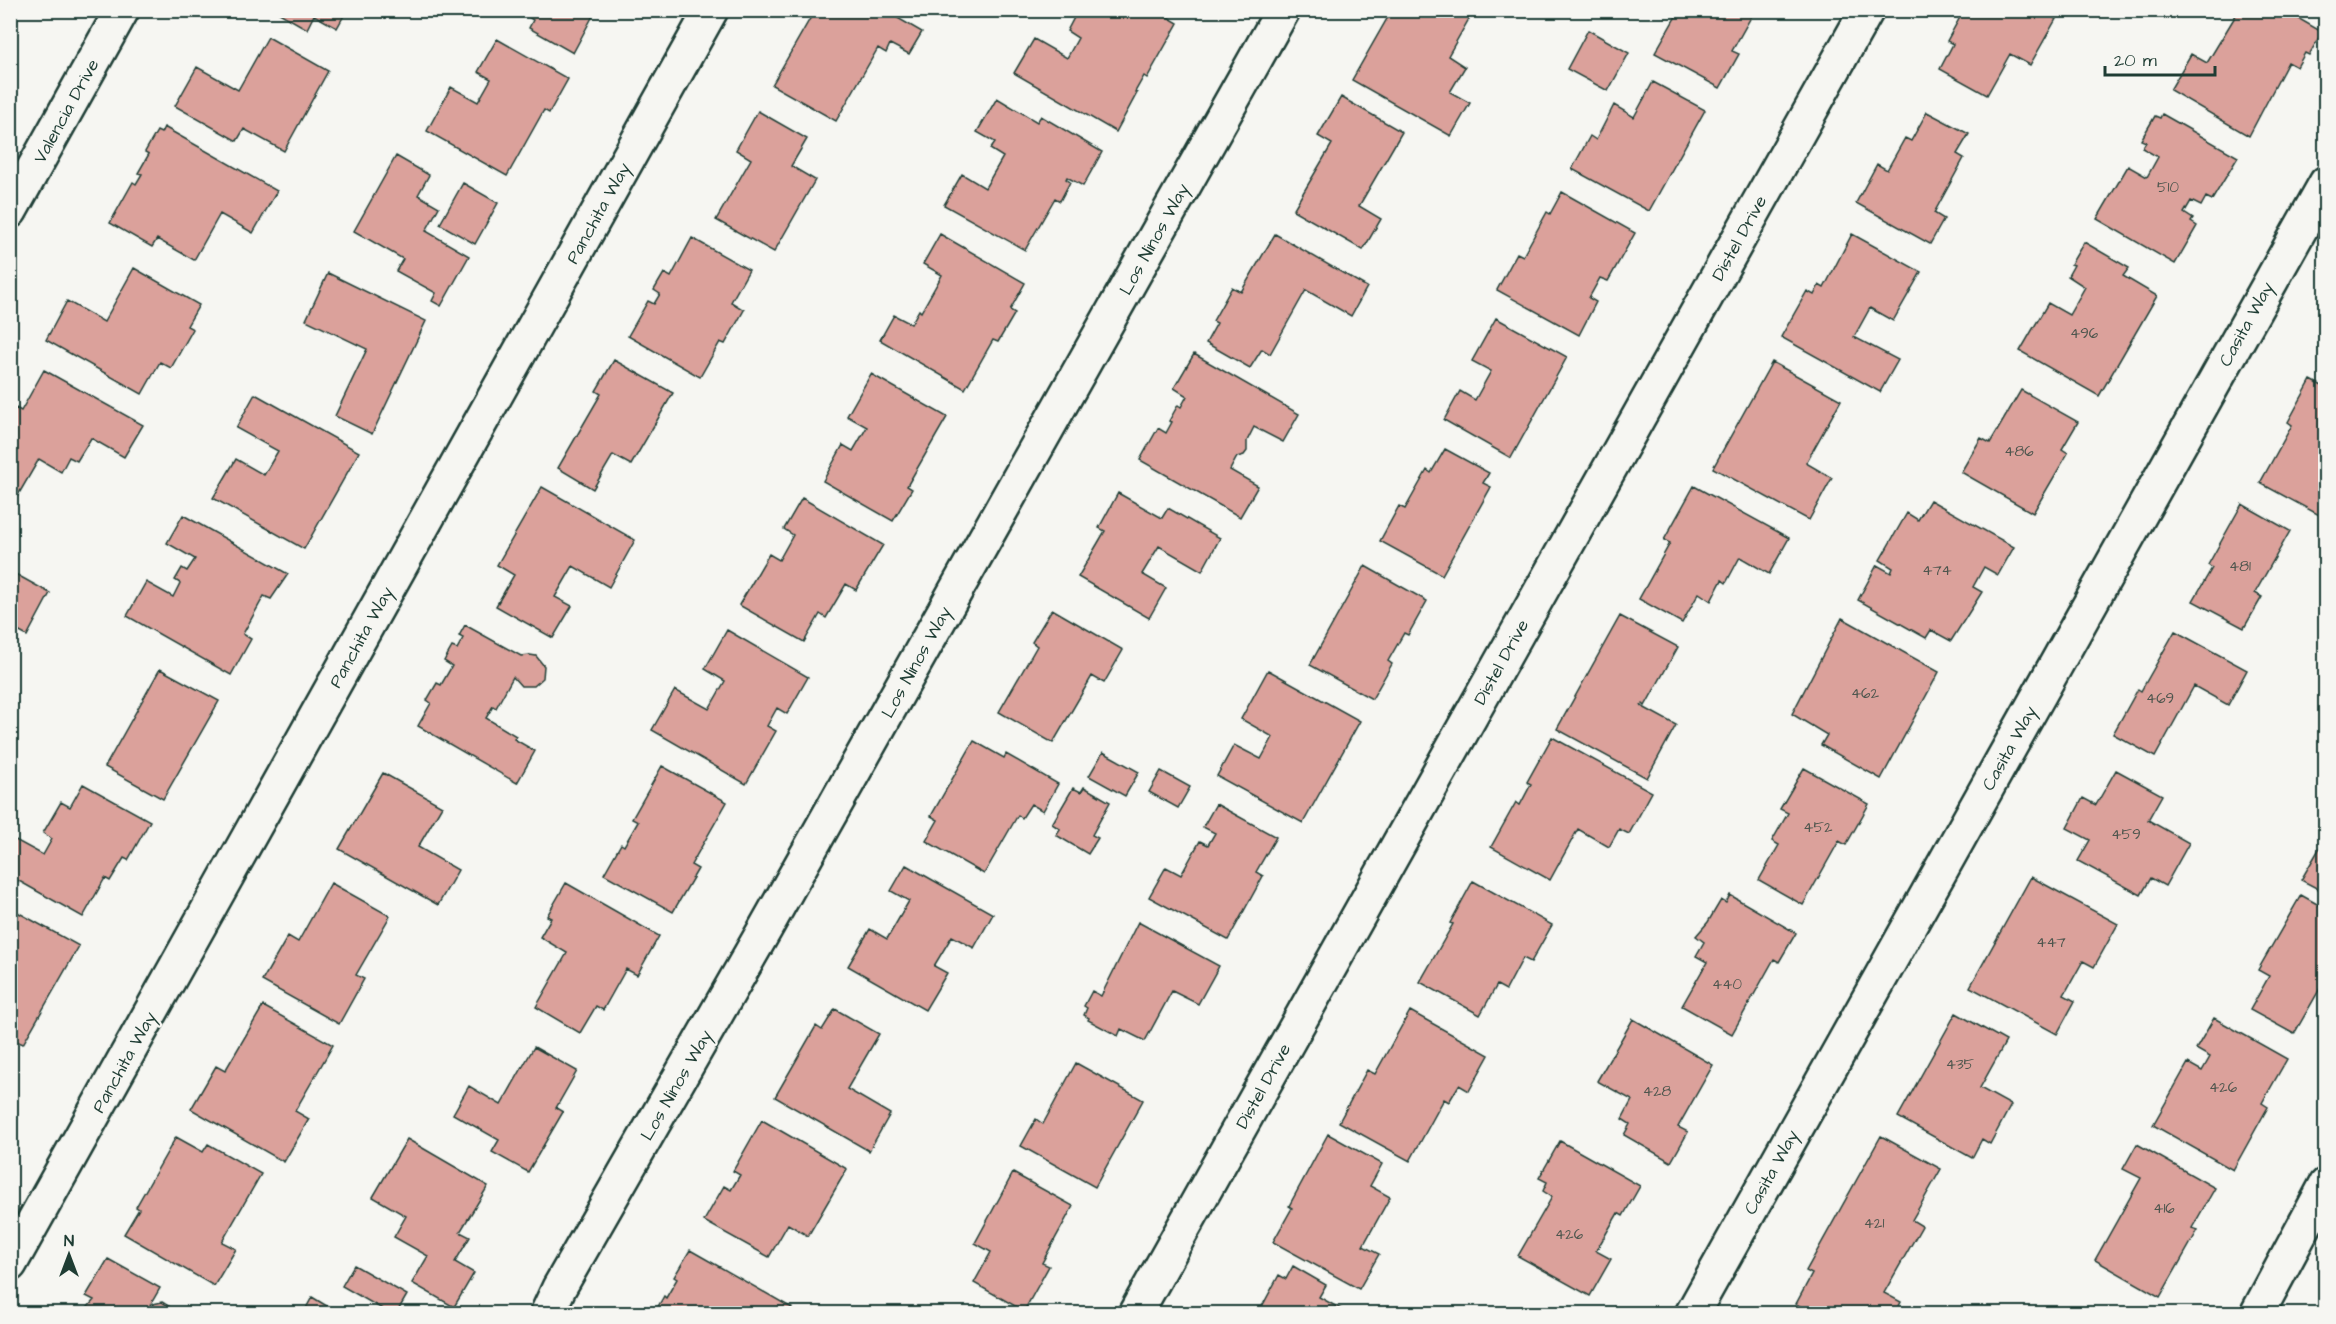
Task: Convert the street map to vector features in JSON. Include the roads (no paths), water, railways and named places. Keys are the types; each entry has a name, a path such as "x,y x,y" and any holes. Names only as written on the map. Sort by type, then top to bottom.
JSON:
{"street":[{"name":"Valencia Drive","path":"10,212 122,10"},
{"name":"Panchita Way","path":"10,1264 711,10"},
{"name":"Los Ninos Way","path":"548,1314 560,1288 1283,10"},
{"name":"Distel Drive","path":"1135,1314 1867,10"},
{"name":"Casita Way","path":"1692,1314 2325,183"},
{"path":"2257,1314 2325,1185"}]}
